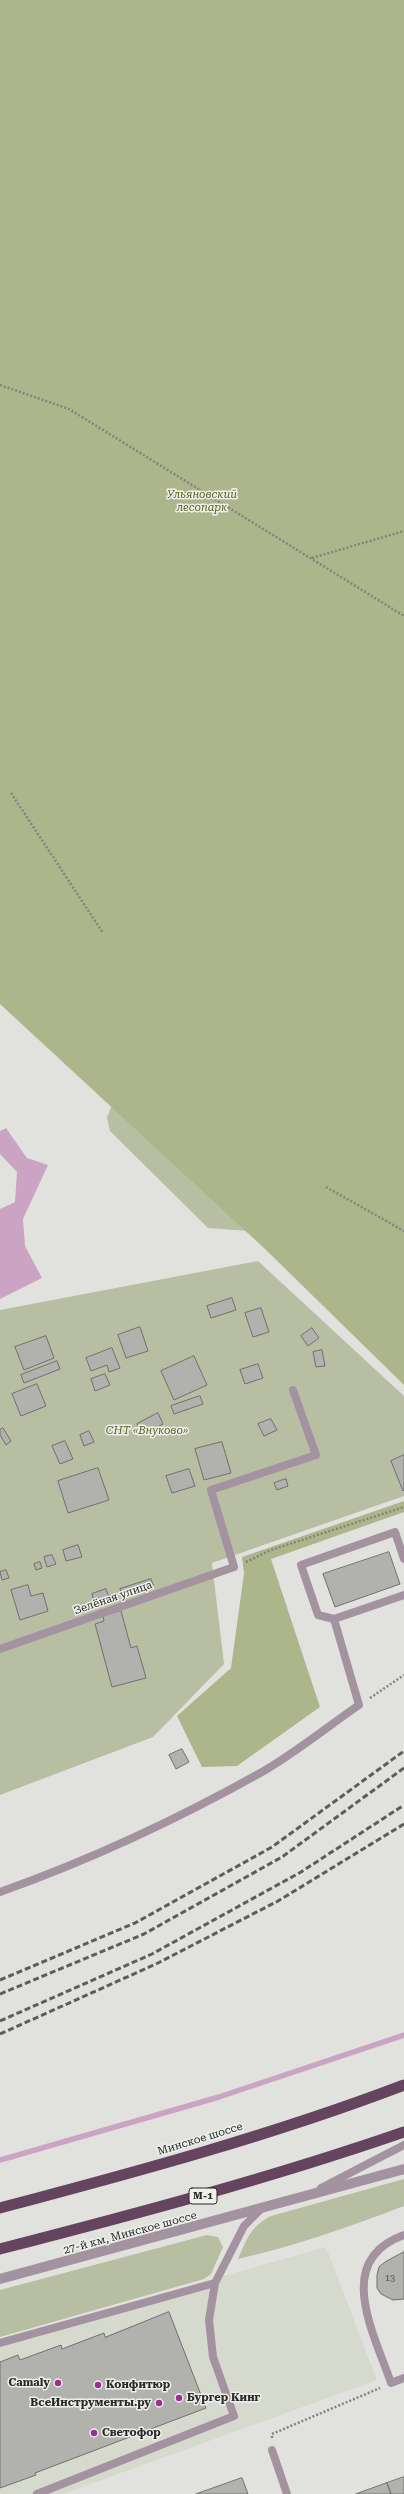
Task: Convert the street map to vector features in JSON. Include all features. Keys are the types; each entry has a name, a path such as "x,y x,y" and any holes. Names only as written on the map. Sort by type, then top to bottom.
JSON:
{"highway":[{"name":"Минское шоссе","path":"0,2208 114,2178 271,2131 404,2085"},
{"name":"М-1","path":"0,2249 175,2204 315,2163 404,2132"}],"street":[{"name":"27-й км, Минское шоссе","path":"0,2279 404,2169"}],"lane":[{"path":"234,1567 210,1490 316,1455 293,1390"},
{"path":"404,1560 395,1532 301,1565 318,1615 334,1619 404,1594"},
{"name":"Зелёная улица","path":"0,1649 234,1567"},
{"path":"0,1892 51,1874 155,1828 256,1775 359,1705 334,1619"},
{"path":"302,2197 404,2145"},
{"path":"36,2494 234,2416 213,2357 209,2320 215,2284 244,2226 261,2209"},
{"path":"404,2235 394,2239 373,2253 366,2267 364,2281 364,2303 391,2383 404,2378"},
{"path":"0,2343 215,2284"},
{"path":"272,2450 287,2494"}],"path":[{"path":"0,385 69,409 404,616"},
{"path":"311,559 404,531"},
{"path":"11,793 103,933"},
{"path":"326,1187 404,1231"},
{"path":"234,1567 271,1550 404,1507"},
{"path":"359,1705 404,1675"},
{"path":"272,2450 272,2434 391,2383"}],"shaded area":[{"path":"6,1128 27,1158 48,1165 23,1219 25,1246 42,1278 0,1299 0,1209 15,1202 17,1172 0,1154 0,1131"},
{"path":"326,2247 377,2380 63,2494 0,2494 0,2339"}],"green space":[{"name":"Ульяновский лесопарк","path":"0,0 404,0 404,1385 264,1248 0,1004"},
{"path":"115,1096 262,1232 208,1228 110,1131 107,1118"},
{"name":"СНТ «Внуково»","path":"258,1261 404,1396 404,1496 212,1563 224,1664 153,1737 0,1795 0,1310"},
{"path":"404,1501 404,1512 271,1559 320,1707 237,1766 202,1767 177,1716 231,1668 244,1573 242,1557"},
{"path":"404,2179 404,2206 322,2236 238,2259 250,2234 258,2225 271,2216"},
{"path":"207,2235 218,2237 223,2247 211,2274 204,2279 0,2337 0,2290"}],"building":[{"path":"232,1298 236,1310 211,1318 207,1306"},
{"path":"261,1308 269,1332 253,1337 245,1313"},
{"path":"140,1327 148,1351 126,1358 118,1335"},
{"path":"312,1328 319,1338 308,1346 301,1336"},
{"path":"46,1336 54,1358 24,1370 15,1347"},
{"path":"112,1348 120,1368 109,1372 107,1365 91,1371 86,1358"},
{"path":"322,1350 325,1366 316,1367 313,1352"},
{"path":"194,1356 207,1385 174,1400 161,1371"},
{"path":"57,1361 60,1369 24,1383 21,1375"},
{"path":"258,1364 263,1378 245,1384 240,1370"},
{"path":"105,1374 110,1385 95,1391 91,1379"},
{"path":"37,1384 46,1406 21,1416 12,1394"},
{"path":"200,1396 203,1404 174,1414 171,1406"},
{"path":"158,1413 163,1424 143,1435 137,1424"},
{"path":"271,1419 277,1430 264,1436 258,1424"},
{"path":"3,1428 11,1441 6,1445 0,1435 0,1430"},
{"path":"89,1431 94,1442 84,1446 80,1435"},
{"path":"65,1441 73,1459 60,1464 52,1446"},
{"path":"222,1442 231,1473 204,1480 195,1449"},
{"path":"404,1455 404,1490 403,1491 391,1461"},
{"path":"98,1468 109,1500 68,1513 58,1481"},
{"path":"189,1469 195,1486 172,1493 166,1476"},
{"path":"286,1479 288,1486 277,1490 274,1483"},
{"path":"78,1545 82,1557 66,1561 63,1550"},
{"path":"389,1552 400,1584 335,1607 323,1574"},
{"path":"52,1555 56,1564 47,1567 44,1557"},
{"path":"40,1562 42,1568 36,1570 34,1564"},
{"path":"6,1570 9,1578 2,1580 0,1572"},
{"path":"151,1579 154,1587 122,1597 120,1589"},
{"path":"28,1585 31,1596 43,1593 48,1611 20,1620 11,1590"},
{"path":"106,1589 110,1600 95,1605 92,1594"},
{"path":"121,1611 131,1648 137,1646 146,1678 112,1687 95,1624 104,1621 103,1616"},
{"path":"182,1749 189,1762 176,1769 169,1755"},
{"path":"404,2252 404,2299 393,2300 381,2294 377,2288 377,2275 379,2267 385,2262"},
{"name":"Конфитюр","path":"169,2312 206,2408 35,2473 36,2475 0,2488 0,2362 18,2355 20,2360 61,2345 62,2349 104,2333 105,2337"},
{"path":"404,2477 404,2494 391,2494 387,2483"},
{"path":"242,2478 248,2494 196,2494"},
{"path":"387,2483 391,2494 356,2494"}],"waterway":[{"path":"0,2160 219,2097 404,2035"}],"railway":[{"path":"0,1980 135,1923 272,1847 404,1751"},
{"path":"0,1994 144,1934 282,1857 404,1768"},
{"path":"0,2021 152,1954 301,1872 404,1805"},
{"path":"0,2034 156,1964 278,1901 404,1824"}],"place":[{"name":"Camaly","path":"58,2383"},
{"name":"Конфитюр","path":"98,2385"},
{"name":"Бургер Кинг","path":"179,2398"},
{"name":"ВсеИнструменты.ру","path":"159,2403"},
{"name":"Светофор","path":"94,2433"}]}
